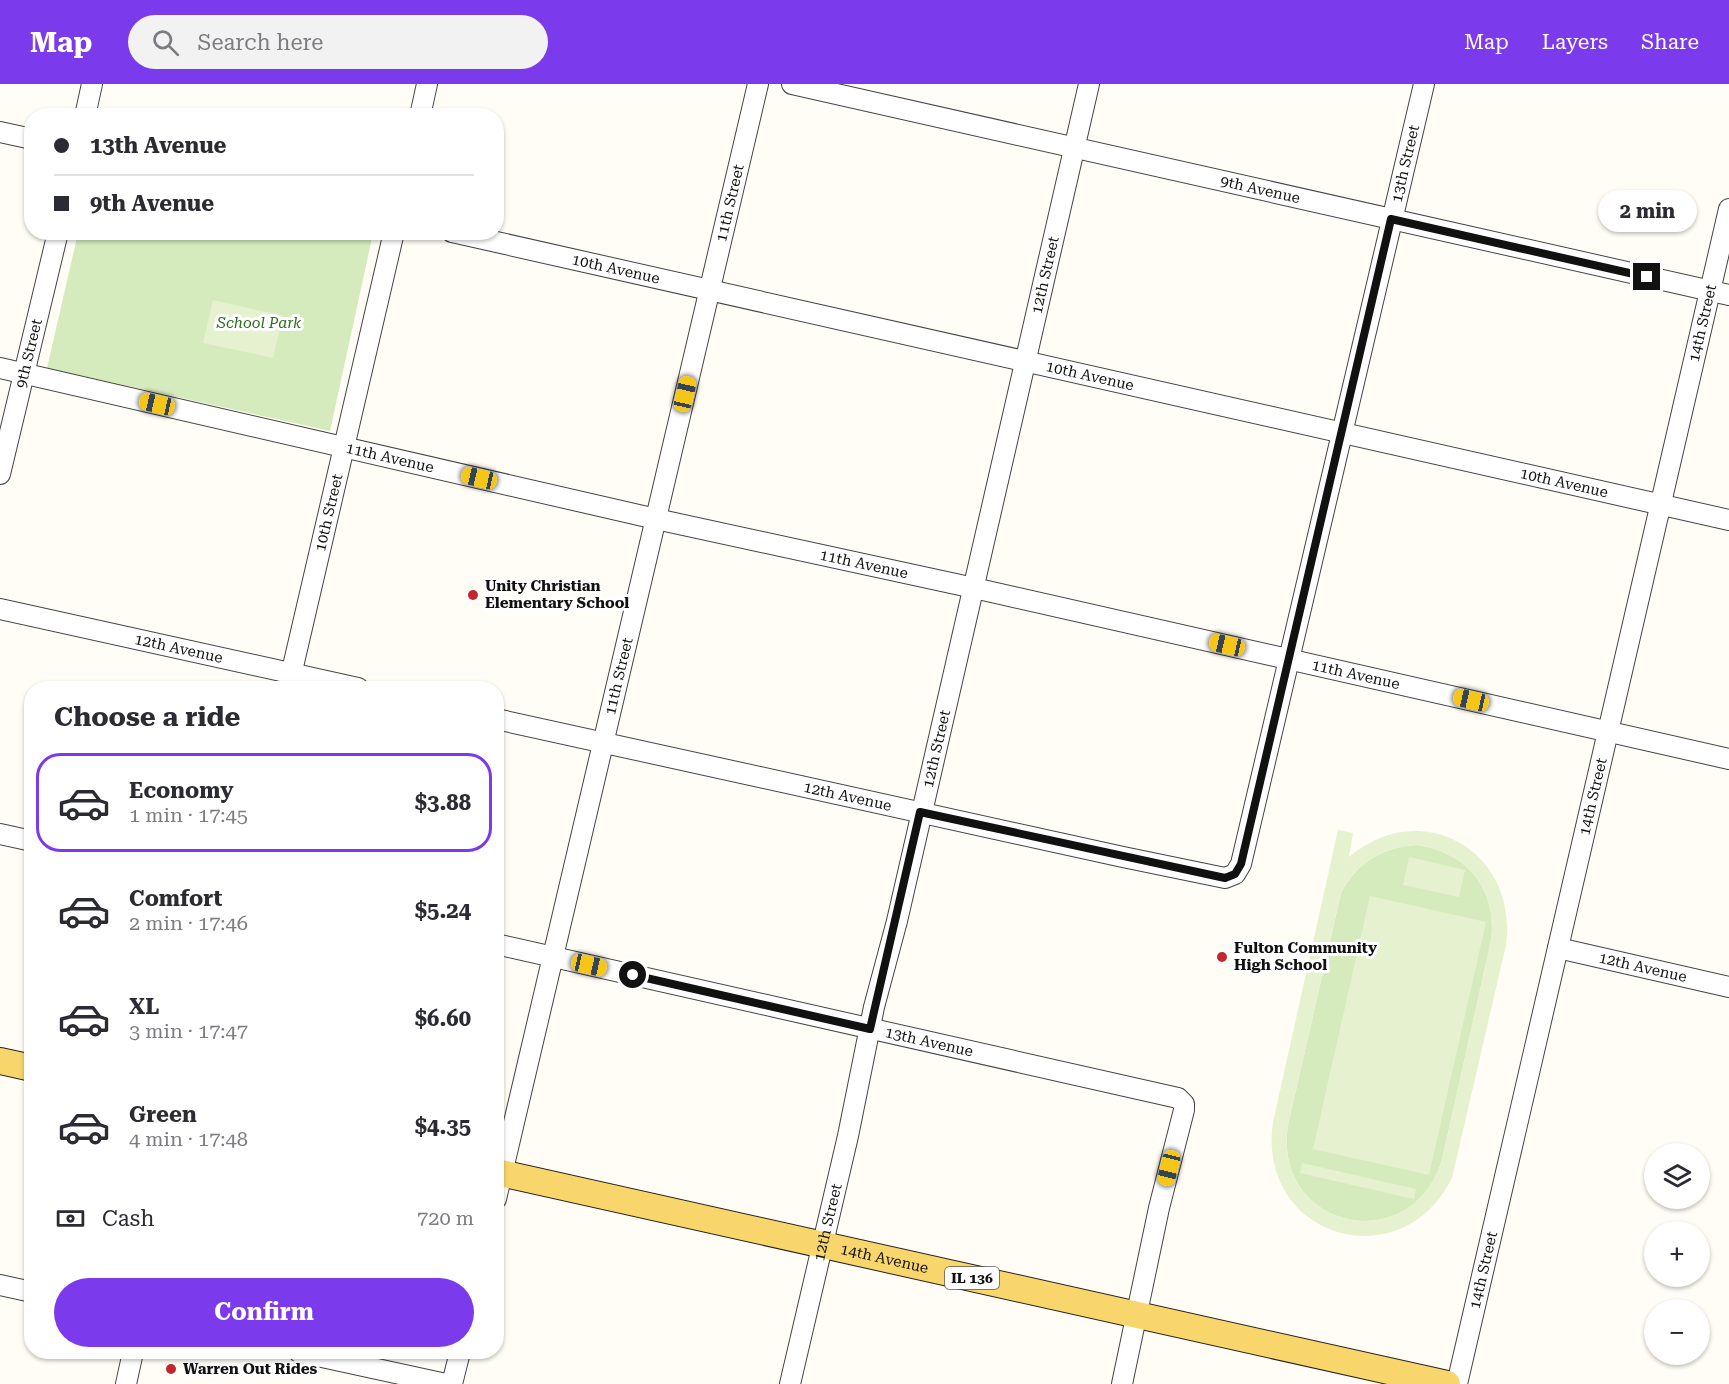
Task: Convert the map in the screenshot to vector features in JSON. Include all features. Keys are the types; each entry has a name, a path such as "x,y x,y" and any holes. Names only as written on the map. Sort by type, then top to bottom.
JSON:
{"main road":[{"path":"0,1061 24,1066"},
{"name":"14th Avenue","path":"504,1173 1447,1384"}],"street":[{"path":"87,108 92,84"},
{"path":"422,108 427,84"},
{"name":"11th Street","path":"504,1156 553,957 758,84"},
{"name":"9th Avenue","path":"792,84 1720,293"},
{"name":"12th Street","path":"790,1384 1089,84"},
{"name":"13th Street","path":"1235,874 1241,864 1424,84"},
{"path":"0,132 24,137"},
{"name":"14th Street","path":"1457,1384 1660,505 1720,293 1729,209"},
{"name":"9th Street","path":"0,474 22,373 56,240"},
{"name":"10th Street","path":"290,681 392,240"},
{"name":"10th Avenue","path":"487,240 1729,520"},
{"name":"11th Avenue","path":"0,368 656,519 974,588 1729,759"},
{"name":"12th Avenue","path":"0,609 290,681"},
{"name":"12th Avenue","path":"504,721 1225,878 1235,874"},
{"path":"0,834 24,839"},
{"name":"13th Avenue","path":"504,946 1178,1098 1184,1104 1136,1314"},
{"name":"12th Avenue","path":"1558,948 1729,987"},
{"path":"0,1286 24,1290"},
{"path":"1122,1384 1136,1314"},
{"path":"126,1384 131,1359"},
{"path":"331,1359 446,1384"},
{"path":"452,1384 458,1359"}],"green space":[{"name":"School Park","path":"76,240 372,240 330,431 47,368"},
{"path":"213,300 283,316 273,358 203,343"},
{"path":"1338,830 1353,833 1349,857 1377,839 1406,831 1434,833 1459,842 1481,860 1497,883 1506,912 1506,945 1452,1178 1429,1210 1400,1229 1368,1236 1337,1232 1309,1217 1287,1194 1274,1162 1273,1122","holes":["1417,845 1435,849 1465,865 1476,877 1490,906 1492,923 1491,941 1442,1160 1426,1191 1403,1211 1375,1220 1347,1219 1322,1208 1301,1188 1289,1160 1288,1125 1341,893 1347,882 1363,865 1382,853"]},
{"path":"1417,845 1451,856 1465,865 1476,877 1490,906 1491,941 1442,1160 1426,1191 1403,1211 1375,1220 1347,1219 1322,1208 1301,1188 1289,1160 1288,1125 1341,893 1347,882 1372,858 1393,849"},
{"path":"1409,857 1465,870 1459,897 1403,885"},
{"path":"1370,896 1486,922 1429,1175 1313,1149"},
{"path":"1302,1163 1416,1189 1414,1199 1300,1173"}],"place":[{"name":"Unity Christian Elementary School","path":"473,595"},
{"name":"Fulton Community High School","path":"1222,957"},
{"name":"Warren Out Rides","path":"171,1369"}],"route":[{"path":"633,975 870,1029 897,921 920,812 1225,878 1235,874 1241,864 1391,219 1647,277"}]}
